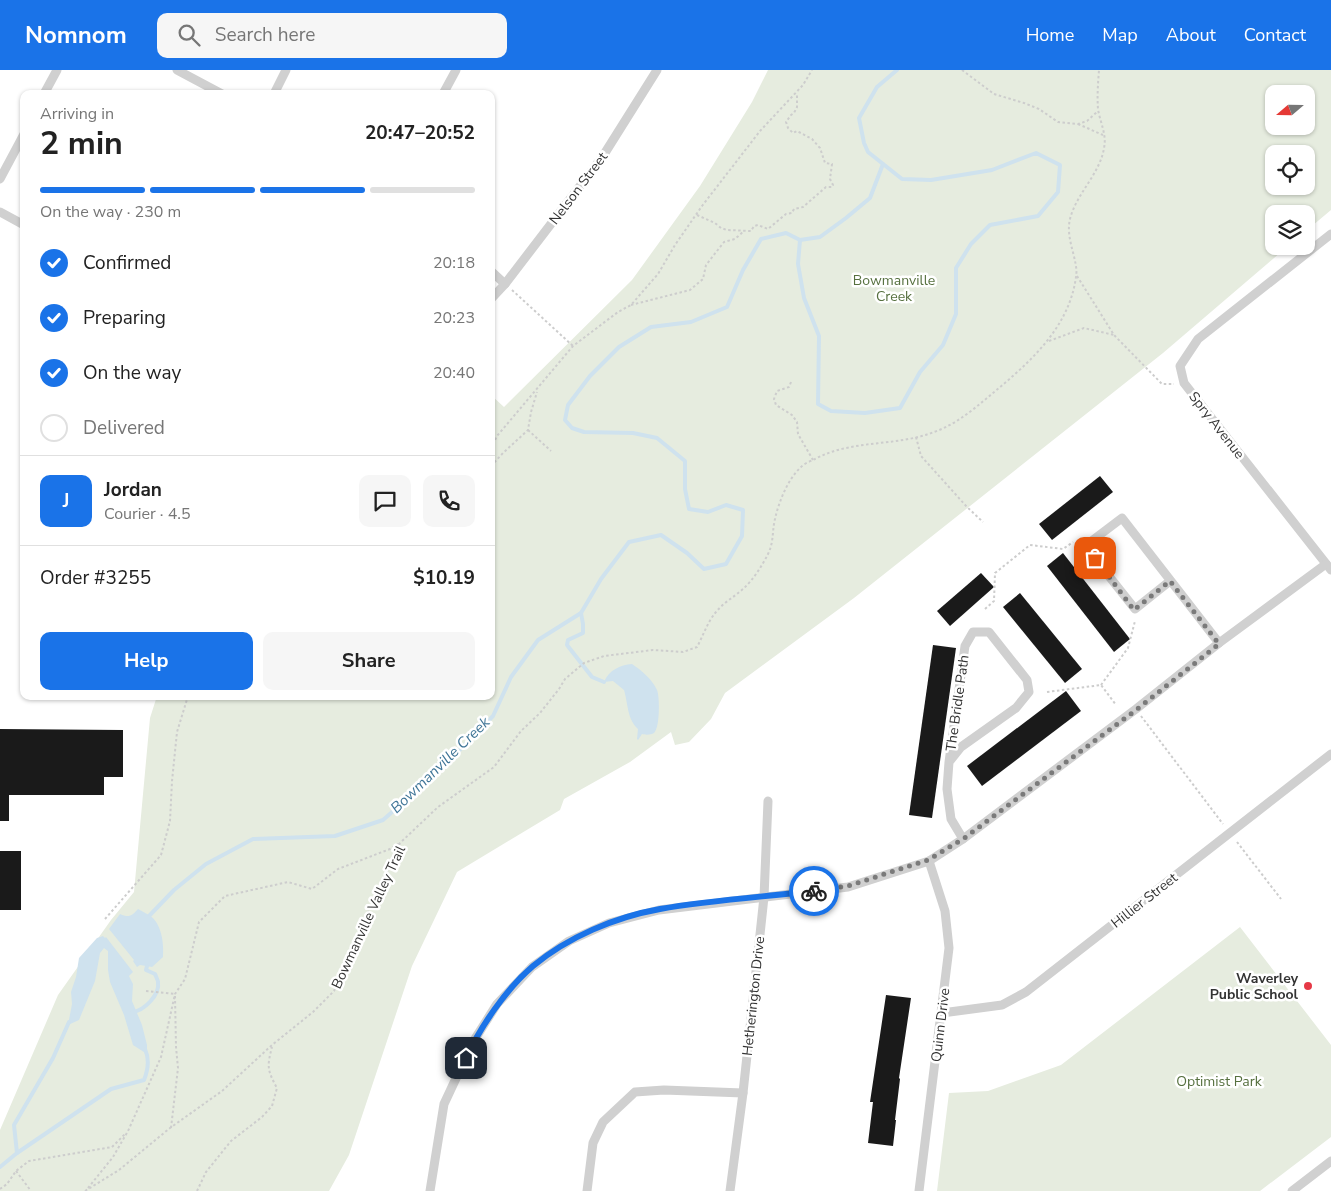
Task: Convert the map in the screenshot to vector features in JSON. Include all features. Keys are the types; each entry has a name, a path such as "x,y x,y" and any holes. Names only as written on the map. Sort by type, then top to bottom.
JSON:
{"street":[{"path":"46,90 57,70"},
{"path":"177,70 214,90"},
{"path":"276,90 286,70"},
{"path":"445,90 456,70"},
{"name":"Nelson Street","path":"495,296 506,284 603,156 657,70"},
{"path":"0,179 20,142"},
{"path":"0,212 20,223"},
{"name":"Spry Avenue","path":"1329,567 1184,383 1180,366 1198,339 1331,234"},
{"path":"495,274 506,284"},
{"path":"1170,581 1134,610 1085,546 1122,518 1219,644"},
{"path":"430,1191 444,1104 473,1042 497,1004 532,967 569,941 609,923 659,910 848,886 928,860 963,839 1136,710 1219,644 1329,567"},
{"name":"The Bridle Path","path":"949,762 961,747 1016,708 1029,692 1027,680 989,632 974,632 965,646 949,762 947,789 951,820 963,839"},
{"name":"Hillier Street","path":"942,1013 1002,1005 1026,992 1331,754"},
{"name":"Hetherington Drive","path":"730,1191 743,1093 764,897 768,801"},
{"name":"Quinn Drive","path":"919,1191 949,948 945,911 928,860"},
{"path":"587,1191 593,1144 603,1122 634,1092 664,1090 743,1093"},
{"path":"1292,1191 1331,1161"}],"path":[{"path":"631,306 658,274 702,206 760,131 804,85 812,70"},
{"path":"962,70 994,94 1032,106 1058,122 1078,124 1104,135"},
{"name":"Bowmanville Valley Trail","path":"86,1190 119,1170 170,1128 222,1091 334,992 400,843 438,807 494,767 521,731 540,713 565,679 584,663 604,656 653,650 683,652 697,647 715,613 745,587 768,552 773,539 775,519 786,487 802,466 829,452 916,437 934,432 964,417 1039,352 1068,310 1077,276 1070,242 1069,220 1104,150 1104,135 1098,111 1097,89 1099,70"},
{"path":"697,215 715,222 726,230 751,231 754,226 758,225 768,229 786,214 792,213 794,209 803,207 826,187 832,187 830,179 832,164 826,163 820,148 812,139 797,131 793,133 788,128 786,122 794,113 797,92"},
{"path":"1078,124 1087,120 1098,111"},
{"path":"495,440 573,346 618,312 631,306 690,290 703,279 706,265 724,242 735,238 744,231"},
{"path":"1077,276 1114,335 1162,384 1184,383"},
{"path":"506,284 573,346"},
{"path":"1048,341 1084,328 1114,335"},
{"path":"791,382 789,387 778,391 774,399 776,405 792,416 797,422 798,434 813,460"},
{"path":"495,462 528,430 537,390"},
{"path":"528,430 551,451"},
{"path":"916,437 921,456 983,522"},
{"path":"985,609 994,601 995,574 1030,545 1064,549 1073,542"},
{"path":"1047,692 1100,685 1128,648 1135,621"},
{"path":"1100,685 1116,705"},
{"path":"106,919 161,855 170,821 176,732 187,700"},
{"path":"1136,710 1280,899"},
{"path":"86,1190 113,1157 128,1131 161,1057 175,994 185,979 199,922 225,896 288,882 312,889 338,869 390,849 400,843"},
{"path":"146,991 175,994"},
{"path":"170,1128 178,1068 176,1047 177,1000 175,994"},
{"path":"197,1191 206,1172 231,1141 262,1117 272,1106 277,1088 267,1066 272,1045"},
{"path":"0,1189 7,1184 16,1171 30,1161 112,1147 128,1131"},
{"path":"16,1171 31,1191"}],"green space":[{"name":"Bowmanville Creek","path":"768,70 1331,70 1331,210 1315,223 1315,205 1265,205 1265,255 1277,255 1163,353 854,598 725,693 711,719 689,742 675,745 671,732 630,762 564,799 560,810 457,872 412,966 349,1155 329,1191 0,1191 0,1130 58,995 111,920 134,892 150,718 156,700 495,700 495,399 504,407 632,280 700,186 752,102"},
{"name":"Optimist Park","path":"1240,927 1331,1045 1331,1137 1260,1191 937,1191 949,1093 988,1091 1061,1065"}],"water":[{"path":"632,664 652,682 657,690 659,699 656,730 651,734 642,734 638,740 638,729 630,716 624,690 613,681 604,682 615,669"},
{"path":"138,909 149,915 157,923 161,934 163,957 152,967 140,965 137,967 134,960 109,929 120,914 130,916"},
{"path":"106,937 133,972 129,976 133,984 132,1001 142,1025 147,1045 147,1054 133,1045 124,1015 110,982 108,951 104,948 100,953 95,981 79,1020 68,1025 72,1004 71,992 79,958 97,938"}],"building":[{"path":"1100,476 1113,492 1052,540 1039,524"},
{"path":"1063,553 1130,639 1114,652 1047,566"},
{"path":"981,573 994,587 950,626 937,611"},
{"path":"1020,593 1082,669 1065,683 1003,607"},
{"path":"933,645 956,648 932,818 909,815"},
{"path":"1066,691 1081,711 982,786 967,766"},
{"path":"0,729 123,730 123,777 104,777 104,795 9,795 9,821 0,821"},
{"path":"0,851 21,851 21,910 0,910"},
{"path":"886,995 911,998 899,1078 893,1146 868,1143 873,1102 870,1102"}],"waterway":[{"name":"Bowmanville Creek","path":"150,915 174,890 206,864 253,839 335,836 383,820 440,770 493,716 511,677 538,640 581,613 601,579 629,542 661,535 687,553 704,569 726,564 742,536 743,510 726,505 708,512 689,509 685,489 685,461 657,438 633,433 584,432 572,428 565,420 568,405 590,376 619,347 651,327 691,322 727,307 743,270 761,239 786,233 800,240 798,264 804,298 819,336 818,404 831,411 865,413 900,408 920,372 943,345 956,314 956,268 971,244 990,225 1038,216 1058,192 1060,165 1036,153 992,170 931,180 902,179 868,152 864,143 859,118 877,87 897,70"},
{"name":"Bowmanville Creek","path":"800,240 820,237 870,198 883,164"},
{"path":"581,613 583,633 568,640 567,645 592,677 604,682"},
{"path":"132,1012 141,1009 150,1002 158,987 158,980 155,974 146,970 147,966"},
{"name":"Bowmanville Creek","path":"17,1153 14,1125 53,1058 69,1022"},
{"name":"Bowmanville Creek","path":"0,1167 17,1153 111,1089 144,1080 148,1065 145,1049"}],"way so far":[{"path":"814,891 848,886 928,860 963,839 1136,710 1219,644 1170,581 1134,610 1095,558"}],"place":[{"name":"Waverley Public School","path":"1308,986"}],"route":[{"path":"466,1058 473,1042 497,1004 532,967 569,941 609,923 659,910 814,891"}]}
